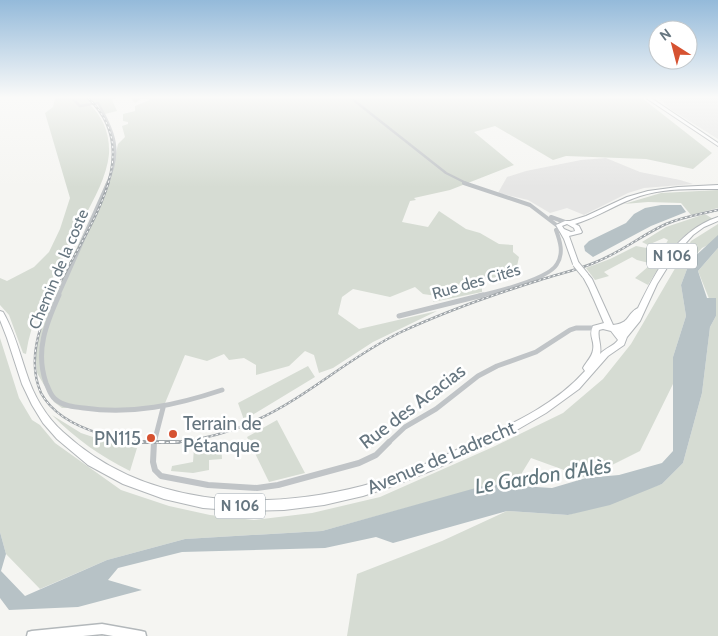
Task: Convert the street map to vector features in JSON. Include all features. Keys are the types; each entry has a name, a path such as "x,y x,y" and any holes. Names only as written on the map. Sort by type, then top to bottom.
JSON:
{"main road":[{"path":"691,128 718,146"},
{"path":"563,227 589,218 639,195 657,191 718,187"},
{"path":"570,248 574,235 589,218"},
{"name":"N 106","path":"621,338 634,324 680,244 694,231 718,219"},
{"path":"563,227 579,229"},
{"path":"563,227 574,235"},
{"path":"563,227 576,264 596,293 601,312 621,338 621,343 616,347 603,344 596,332 612,328"},
{"name":"N 106","path":"612,328 628,324 642,308"},
{"name":"Avenue de Ladrecht","path":"553,404 573,385 597,354 596,332 601,312"},
{"name":"Avenue de Ladrecht","path":"0,314 8,328 29,392 42,414 59,436 84,456 118,477 151,491 195,501 240,506 283,506 318,501 363,491 459,454 520,424 553,404 575,388 605,354 616,347"},
{"path":"32,636 102,629 141,636"}],"street":[{"name":"Chemin de la coste","path":"111,128 116,147 110,180 47,321 41,340 41,370 52,397 67,405 120,411 163,408"},
{"path":"388,128 446,174 465,183 530,205 563,227"},
{"path":"545,215 563,227"},
{"name":"Rue des Cités","path":"399,316 514,287 551,270 557,266 561,254 560,238 556,230 563,227"},
{"name":"Rue des Acacias","path":"163,408 152,451 152,466 155,472 161,476 208,485 267,487 352,465 376,455 405,427 436,409 478,376 497,366 536,352 570,330 584,328 596,332"},
{"path":"163,408 222,390"}],"shaded area":[{"path":"49,128 105,128 109,154 103,179 42,301 26,354 23,353 9,315 0,305 0,278 7,281 34,267 49,252 60,229 70,198"},
{"path":"122,128 489,128 474,132 514,165 450,190 414,198 416,200 410,201 402,222 428,227 439,211 466,229 480,233 499,244 513,245 513,252 519,257 515,275 482,279 482,292 433,302 437,296 423,294 415,287 390,297 353,289 342,297 338,314 359,329 437,311 373,342 333,368 319,373 314,355 305,351 289,366 256,375 256,365 244,358 229,360 224,354 207,361 185,355 163,408 62,408 54,402 37,373 35,346 42,319 110,180 118,144 125,137"},
{"path":"498,128 680,128 712,153 693,169 646,159 566,156 553,160"},
{"path":"700,128 718,128 718,139"},
{"path":"606,158 640,172 693,184 644,188 628,193 584,215 567,208 550,213 528,200 498,193 507,177 526,171 581,160"},
{"path":"718,190 718,208 691,215 681,203 648,202 624,204 661,193"},
{"path":"661,205 681,205 686,212 651,226 593,257 585,251 584,246 589,241 626,223 634,214 645,208"},
{"path":"705,214 713,219 690,231 674,246 648,285 635,278 650,265 649,263 632,257 604,272 609,276 595,280 586,268 636,246 662,251 668,240 664,238 648,245 642,242 666,227"},
{"path":"718,224 718,240 702,248 690,261 681,285 686,316 673,357 673,384 640,451 586,478 531,458 517,481 490,485 322,531 185,539 107,560 40,589 6,554 0,532 0,338 19,398 32,420 40,425 55,443 121,490 169,506 210,515 254,520 312,513 380,497 493,447 563,413 603,379 631,344 691,241"},
{"path":"718,235 718,248 698,271 707,298 716,298 716,316 710,327 702,393 683,463 662,484 610,505 568,515 507,511 393,543 376,537 325,548 182,552 118,568 108,580 142,590 78,607 9,610 0,598 0,532 6,554 1,571 25,596 107,560 185,539 322,531 490,484 552,488 586,478 619,475 662,463 673,451 673,357 686,316 681,285 690,261"},
{"path":"718,248 718,636 347,636 357,574 442,541 507,511 568,515 662,484 683,463 702,393 710,327 716,316 698,271"},
{"path":"308,366 315,377 244,420 238,403"},
{"path":"52,415 81,433 111,443 137,448 130,471 89,446"},
{"path":"277,420 305,473 269,482 247,437"},
{"path":"221,441 222,459 209,460 209,470 193,473 171,471 172,466 193,462 194,448"}],"railway":[{"path":"108,128 110,131 112,166 101,203 43,319 35,357 41,393 59,414 84,428 101,434 143,442"},
{"path":"177,442 226,432 273,412 385,340 433,318 486,298 589,265 666,224 718,210"},
{"path":"137,442 143,442"},
{"path":"143,442 177,442"},
{"path":"143,442 177,442"}],"place":[{"name":"Terrain de Pétanque","path":"173,434"},
{"name":"PN115","path":"151,438"}],"water label":[{"name":"Le Gardon d'Alès","path":"543,476"}]}
